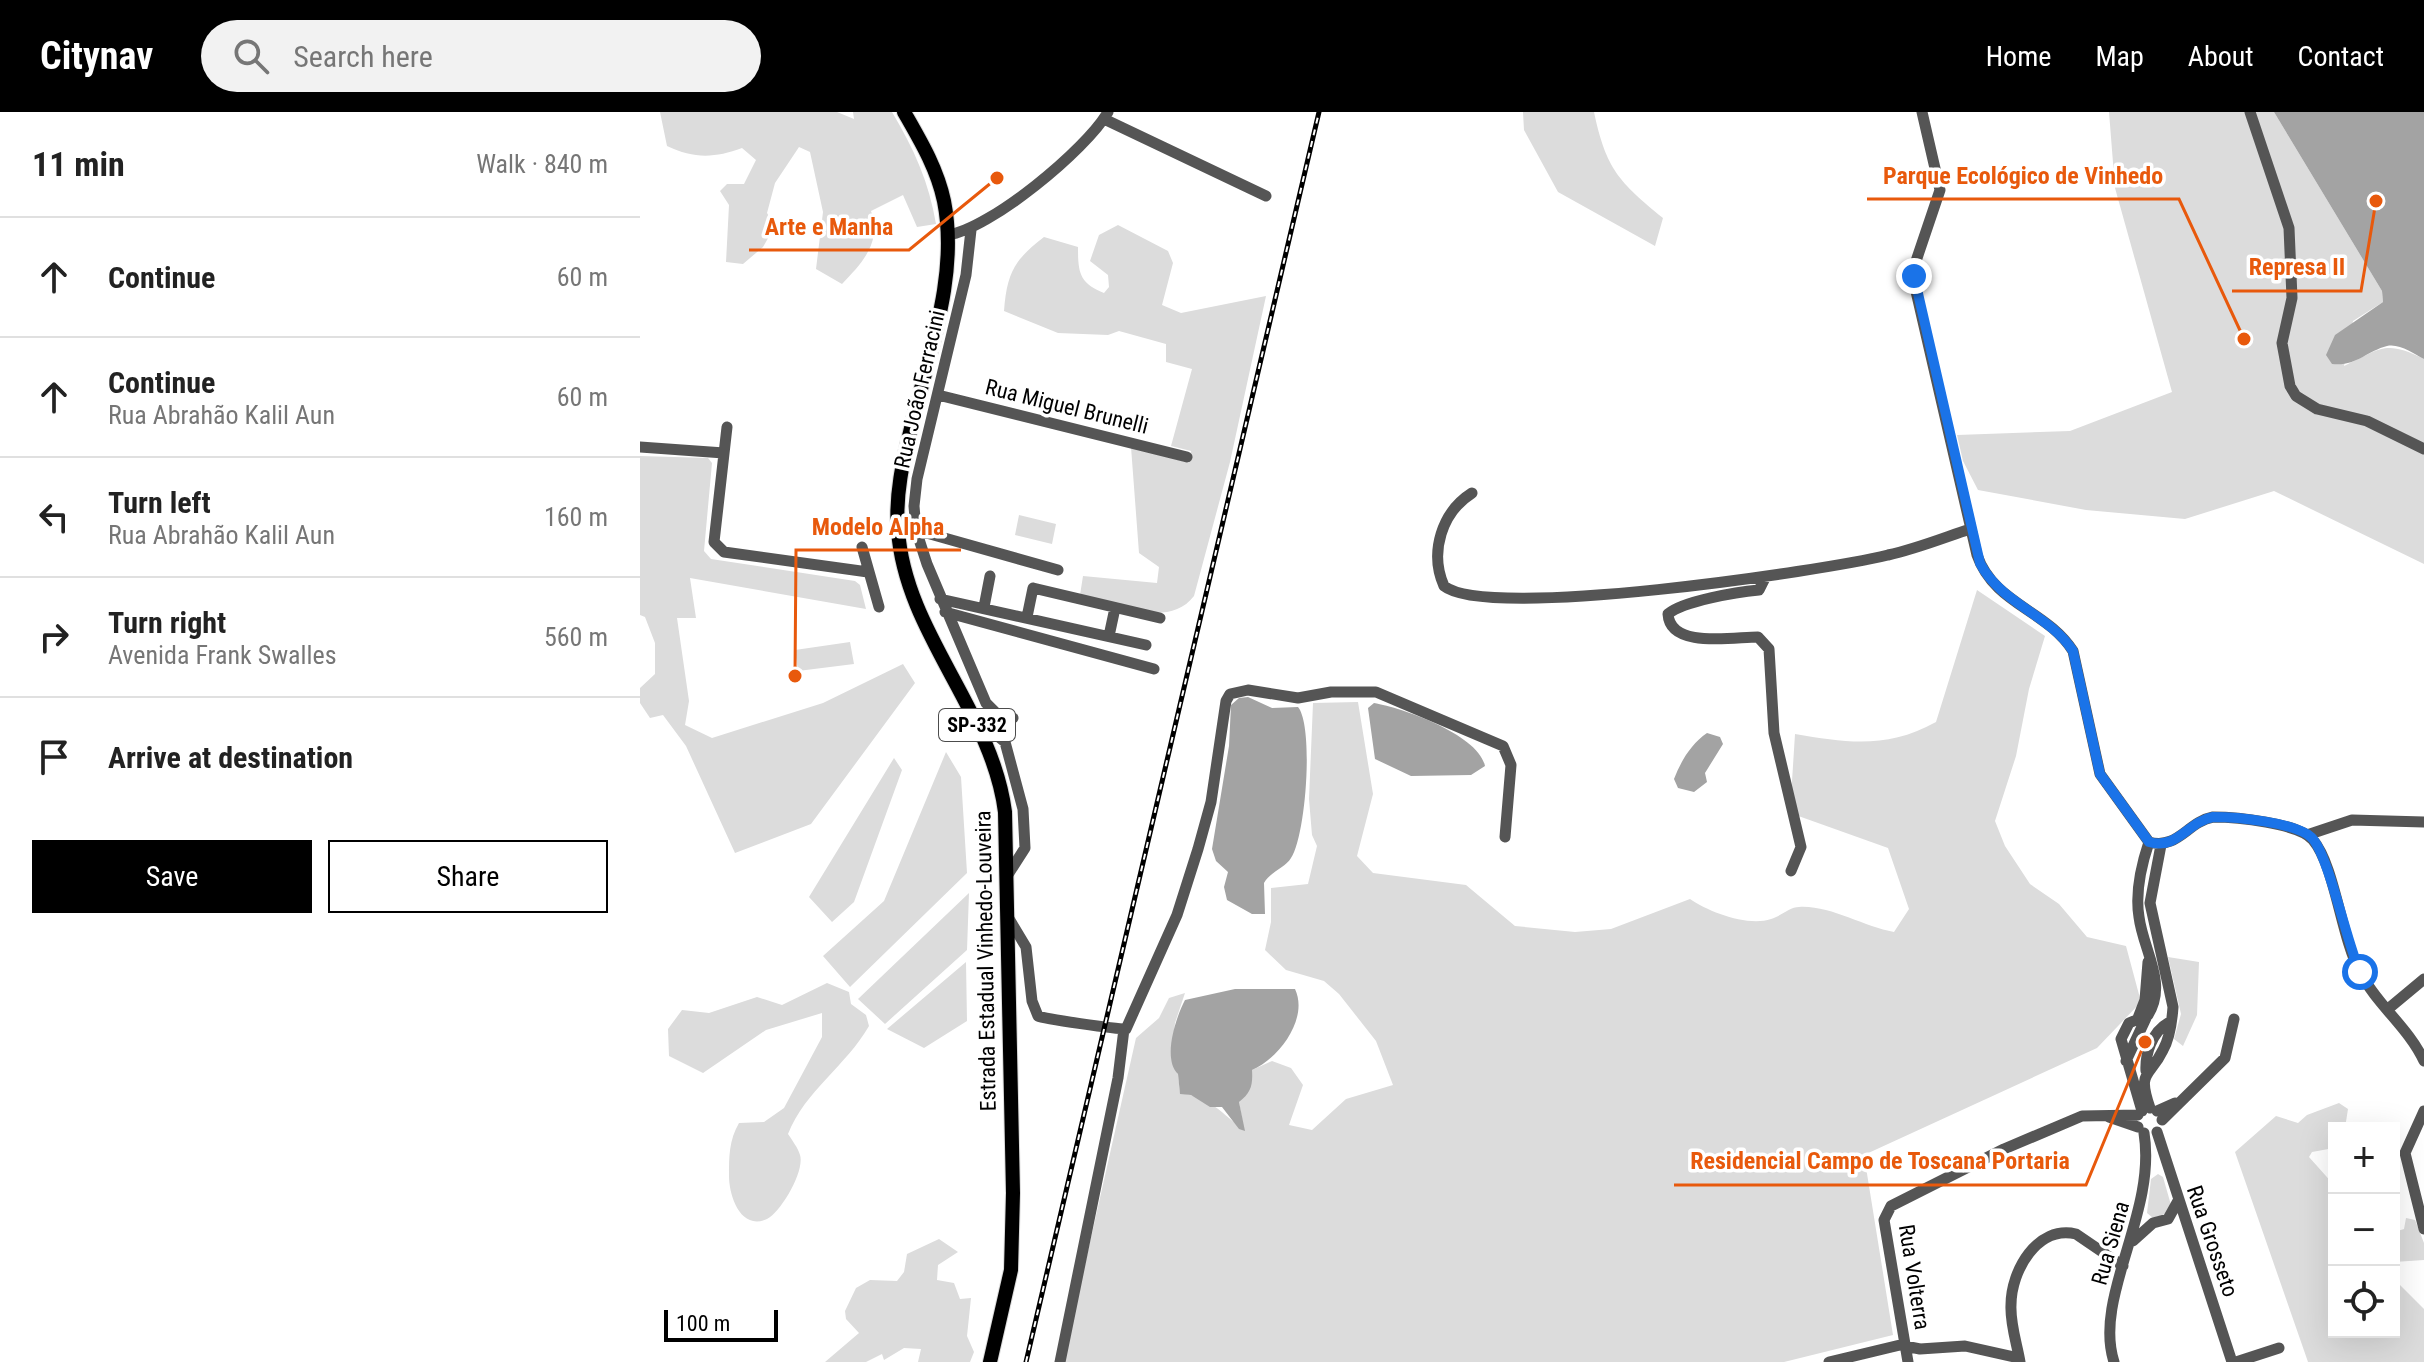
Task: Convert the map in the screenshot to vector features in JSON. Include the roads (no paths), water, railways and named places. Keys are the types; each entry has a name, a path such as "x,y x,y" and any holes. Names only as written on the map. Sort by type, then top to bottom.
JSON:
{"main road":[{"name":"Estrada Estadual Vinhedo-Louveira","path":"904,112 935,171 944,201 948,235 946,275 902,469 897,516 905,572 992,760 1003,799 1008,917 1011,1270 990,1362"}],"street":[{"path":"2250,112 2289,228 2292,298 2282,343 2290,386 2296,396 2317,409 2367,421 2424,449"},
{"path":"1925,113 1940,190 1914,267 1915,287 1961,459 1970,529 1980,563 1991,583 2061,636 2073,651 2100,774 2155,843 2144,902 2156,984 2155,1002 2144,1017 2126,1061 2149,1120"},
{"path":"948,235 971,230 1058,166 1106,116 1266,196"},
{"name":"Rua João Ferracini","path":"971,230 966,275 917,479 916,530 945,612 986,703 996,713 1013,718"},
{"path":"946,275 966,275"},
{"name":"Rua Miguel Brunelli","path":"938,395 1187,457"},
{"path":"727,427 714,542 718,550 868,572"},
{"path":"640,447 724,453"},
{"path":"1472,493 1452,508 1441,530 1441,581 1450,591 1461,595 1565,596 1765,578 1889,555 1970,529"},
{"path":"916,530 1058,570"},
{"path":"862,547 879,607"},
{"path":"984,607 990,576"},
{"path":"1765,578 1759,590 1725,594 1675,608 1668,614 1669,624 1675,632 1690,636 1758,637 1769,649 1774,733 1801,847 1791,871"},
{"path":"1027,617 1033,588 1160,618"},
{"path":"940,599 1146,645"},
{"path":"1109,636 1115,608"},
{"path":"945,612 1154,669"},
{"path":"942,655 957,639"},
{"path":"1060,1362 1118,1078 1124,1029 1177,915 1211,802 1226,701 1232,691 1248,690 1285,698 1331,692 1376,692 1503,746 1511,765 1505,837"},
{"path":"2155,843 2175,841 2204,819 2213,817 2290,828 2307,835 2327,866 2335,903 2358,969 2403,1026 2424,1061"},
{"path":"2307,835 2352,820 2424,822"},
{"path":"1008,917 1023,938 1032,1001 1038,1016 1054,1021 1087,1022 1124,1029"},
{"path":"2148,941 2172,997 2172,1015 2168,1023 2170,1034 2163,1051 2146,1071 2143,1085 2149,1120"},
{"path":"2388,1009 2424,979"},
{"path":"2144,1017 2168,1023"},
{"path":"2149,1120 2179,1101 2225,1058 2232,1042 2234,1019"},
{"path":"2424,1111 2405,1153 2424,1229"},
{"name":"Rua Volterra","path":"1908,1362 1884,1220 1891,1206 2004,1149 2082,1116 2101,1114 2149,1120"},
{"name":"Rua Grosseto","path":"2149,1120 2234,1362"},
{"name":"Rua Siena","path":"2114,1362 2107,1333 2141,1209 2147,1170 2149,1120"},
{"path":"2147,1170 2167,1169"},
{"path":"2168,1219 2178,1201"},
{"path":"2141,1209 2147,1221 2153,1223"},
{"path":"2132,1242 2153,1223 2168,1219 2187,1230"},
{"path":"1829,1362 1875,1356 1906,1346 1920,1349 1965,1346 2020,1360 2011,1310 2012,1291 2018,1274 2038,1242 2068,1232 2076,1234 2123,1266"},
{"path":"2234,1362 2279,1348"}],"railway":[{"path":"1026,1362 1319,112"}],"place":[{"name":"Arte e Manha","path":"997,178"},
{"name":"Represa II","path":"2376,201"},
{"name":"Parque Ecológico de Vinhedo","path":"2244,339"},
{"name":"Modelo Alpha","path":"795,676"},
{"name":"Residencial Campo de Toscana Portaria","path":"2145,1042"}]}
